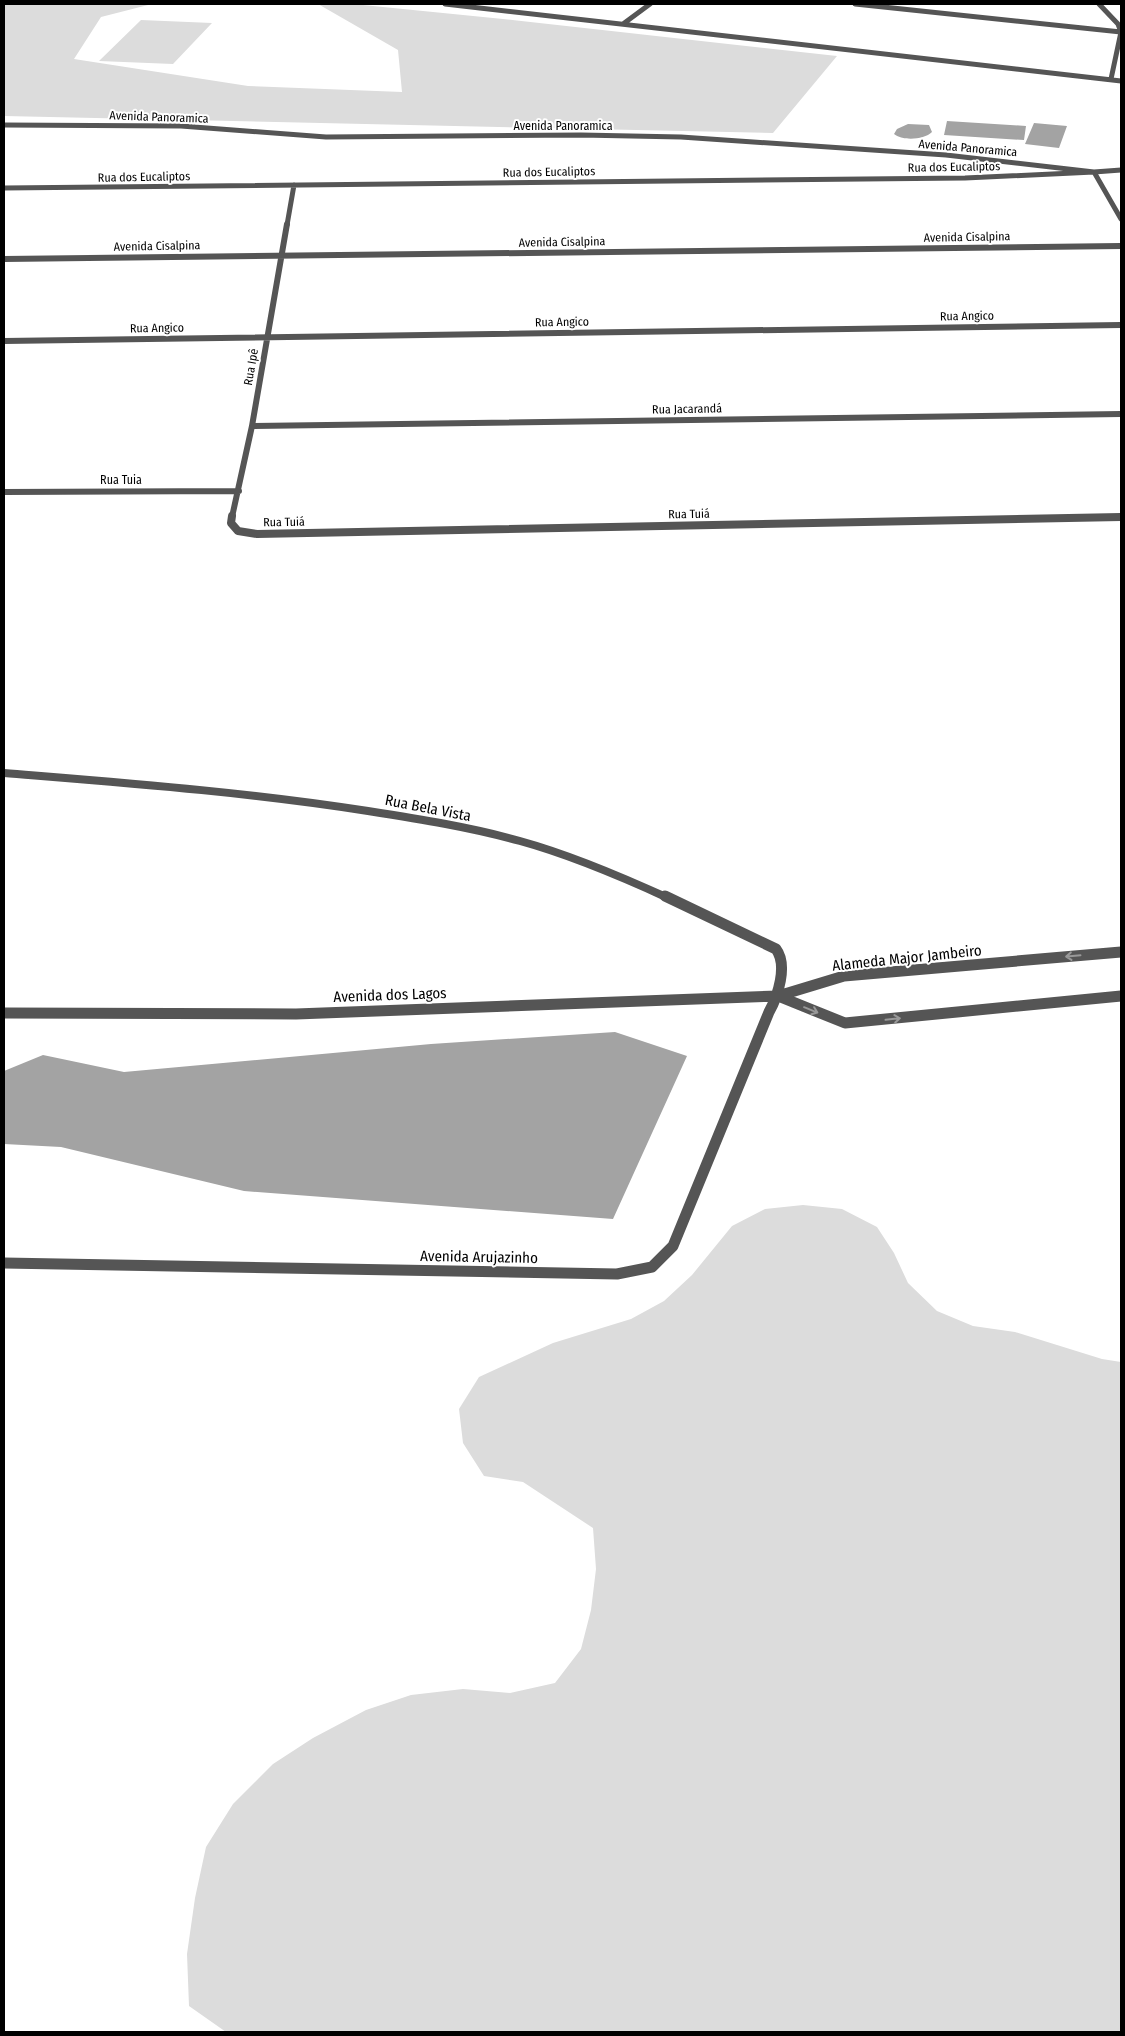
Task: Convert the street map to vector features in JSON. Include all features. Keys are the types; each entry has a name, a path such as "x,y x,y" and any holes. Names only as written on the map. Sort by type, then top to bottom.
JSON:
{"street":[{"path":"445,4 1121,81"},
{"path":"623,24 650,4"},
{"path":"855,4 1121,32"},
{"path":"1098,4 1118,24 1121,32 1110,79"},
{"name":"Avenida Panoramica","path":"4,125 181,126 326,137 581,135 680,137 946,155 1094,172 1121,170"},
{"path":"1094,172 1121,219"},
{"name":"Rua dos Eucaliptos","path":"4,188 983,177 1094,172"},
{"name":"Rua Ipê","path":"257,534 238,531 231,522 252,426 294,185"},
{"name":"Avenida Cisalpina","path":"4,259 1121,246"},
{"name":"Rua Angico","path":"4,342 1121,325"},
{"name":"Rua Jacarandá","path":"252,426 1121,414"},
{"name":"Rua Tuia","path":"4,492 239,491"},
{"name":"Rua Tuiá","path":"257,534 1121,517"},
{"name":"Rua Bela Vista","path":"4,774 197,789 329,805 440,823 539,847 620,875 776,949 781,956 778,996"},
{"name":"Alameda Major Jambeiro","path":"778,996 844,976 1121,952"},
{"path":"778,996 845,1024 1121,996"},
{"name":"Avenida dos Lagos","path":"4,1013 296,1014 778,996"},
{"name":"Avenida Arujazinho","path":"4,1263 617,1274 652,1267 673,1246 769,1012 778,996"}],"shaded area":[{"path":"4,4 152,4 101,17 74,59 248,86 402,92 398,50 318,4 353,4 503,19 837,56 773,133 4,116"},
{"path":"141,20 212,23 173,64 99,61"},
{"path":"947,121 1026,126 1024,140 944,135"},
{"path":"1034,123 1067,126 1059,148 1025,144"},
{"path":"908,124 929,125 932,132 924,137 913,139 902,138 894,134 897,129"},
{"path":"615,1032 687,1056 613,1219 244,1191 61,1147 4,1144 4,1071 43,1055 124,1072 431,1044"},
{"path":"803,1205 842,1209 877,1227 894,1253 908,1283 937,1311 973,1326 1015,1332 1102,1359 1121,1362 1121,2032 226,2032 189,2006 187,1954 195,1898 206,1847 233,1804 273,1764 313,1738 366,1710 411,1695 463,1689 510,1693 555,1683 581,1649 591,1610 596,1569 593,1528 523,1482 484,1476 463,1443 459,1409 479,1377 553,1343 631,1319 664,1301 692,1275 732,1226 765,1209"}]}
